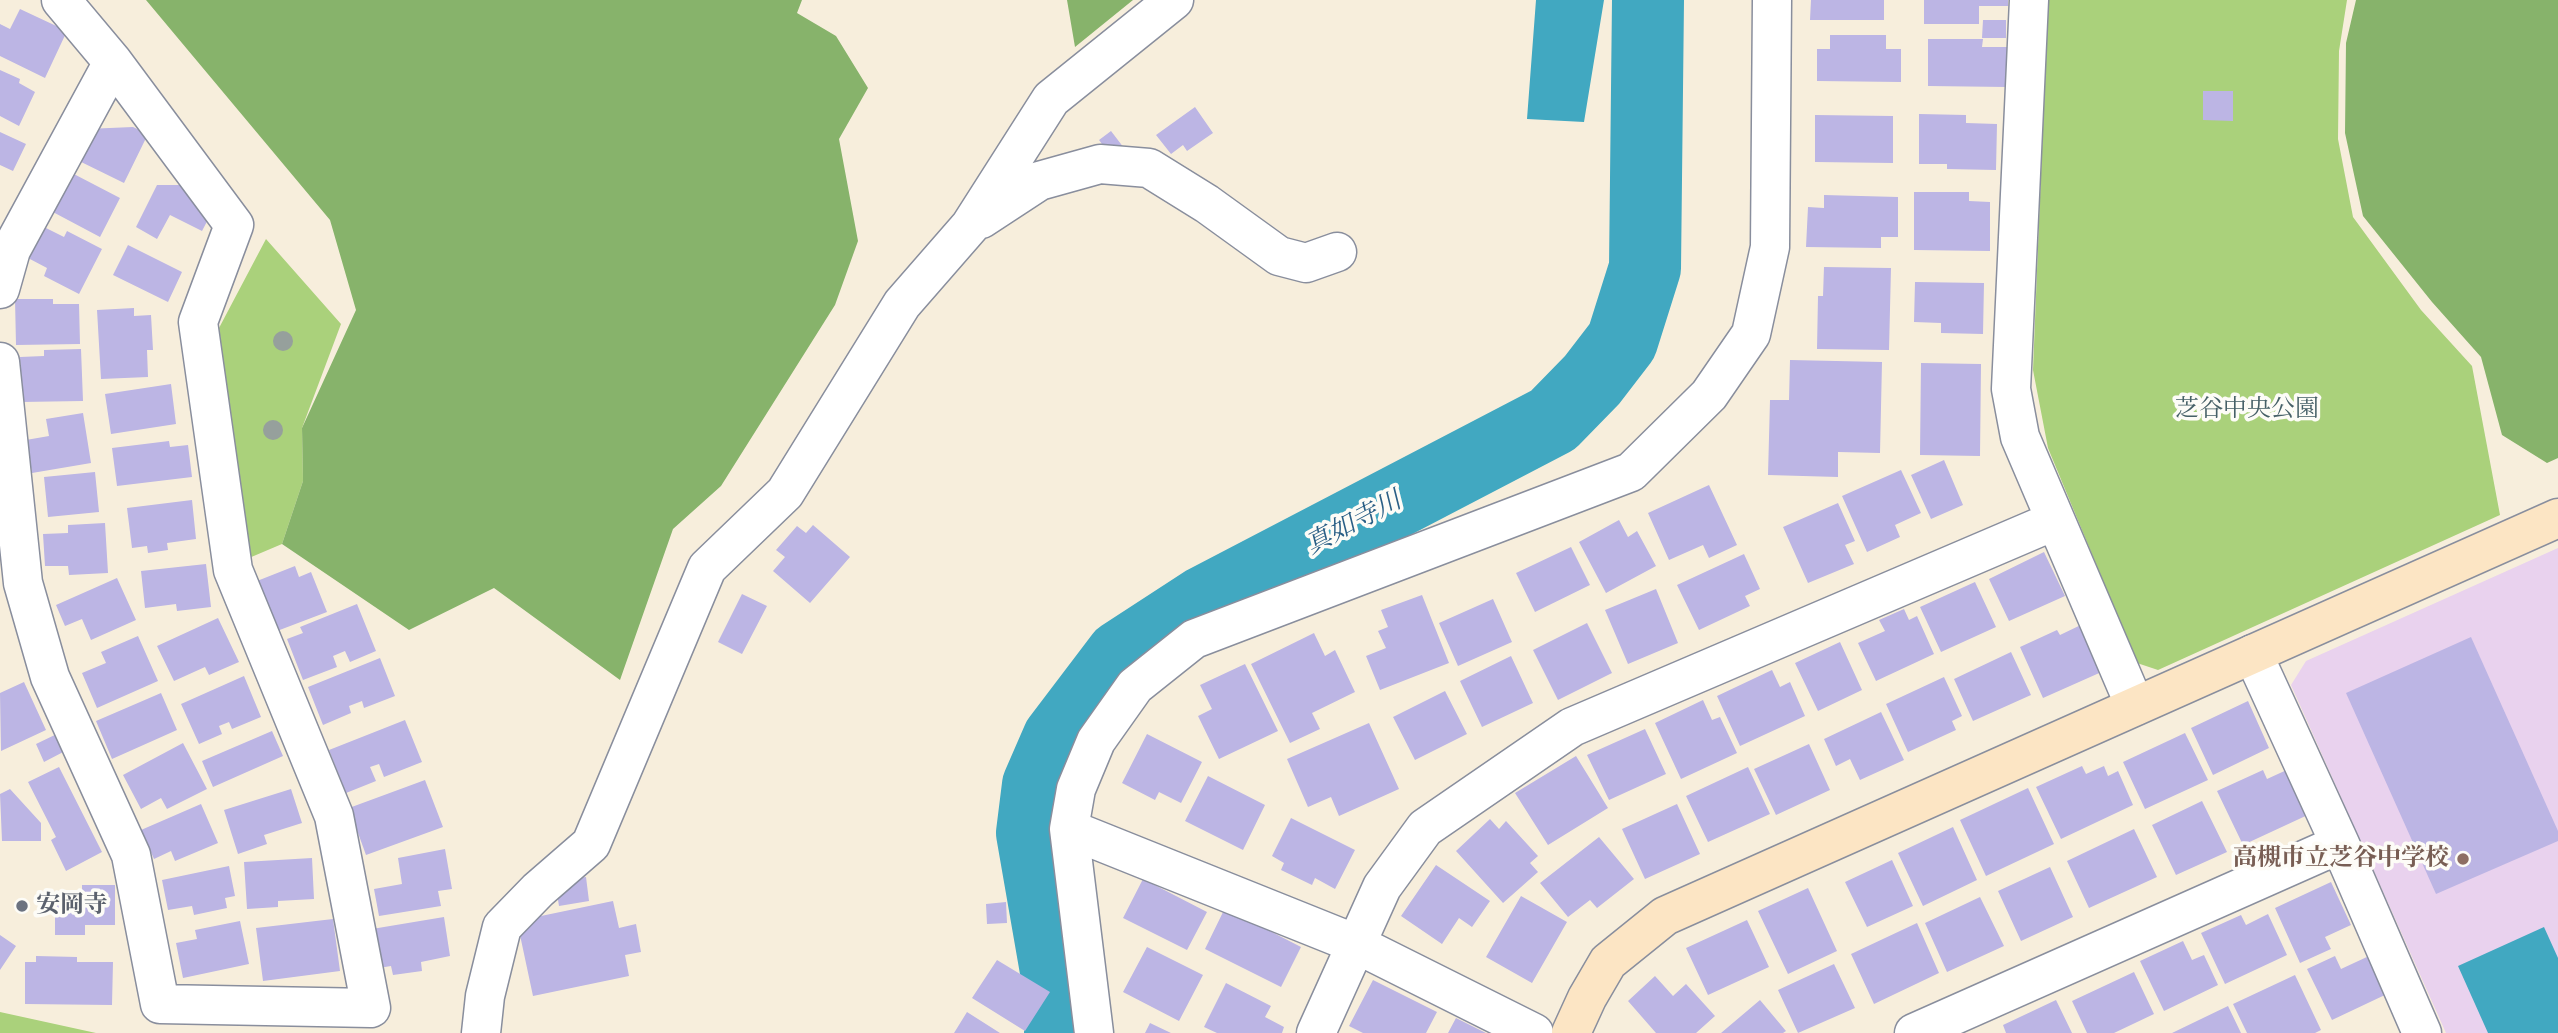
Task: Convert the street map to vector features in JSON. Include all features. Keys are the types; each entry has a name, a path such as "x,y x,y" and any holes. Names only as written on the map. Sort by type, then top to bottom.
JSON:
{"street":[{"path":"0,362 23,583 50,677 131,855 160,1004 371,1008 334,816 233,569 198,321 234,225 113,62 61,0"},
{"path":"481,1033 485,996 502,927 538,890 590,844 707,568 785,493 902,304 970,226 1051,99 1174,0"},
{"path":"1094,1033 1069,829 1076,789 1096,741 1135,686 1194,639 1631,472 1709,395 1751,334 1770,247 1772,0"},
{"path":"2029,0 2011,389 2020,437 2135,706"},
{"path":"0,289 11,250 113,62"},
{"path":"970,226 1039,181 1100,164 1149,168 1207,204 1279,256 1306,263 1337,253"},
{"path":"1571,1033 1608,962 1665,915 2558,518"},
{"path":"1316,1033 1382,887 1425,828 1572,727 2054,521"},
{"path":"2253,654 2340,845 2418,1032"},
{"path":"1069,829 1356,944 1535,1033"},
{"path":"1914,1033 2340,845"}],"shaded area":[{"name":"高槻市立芝谷中学校","path":"2558,548 2558,1033 2446,1033 2291,685 2306,661"}],"green space":[{"path":"146,0 802,0 797,13 836,36 868,88 839,139 858,241 835,305 721,486 673,529 620,680 494,588 409,630 282,544 303,481 302,428 356,310 330,220"},
{"path":"1067,0 1133,0 1075,47"},
{"name":"芝谷中央公園","path":"2048,0 2347,0 2339,51 2338,139 2353,217 2421,310 2472,366 2500,515 2158,670 2137,663 2048,448 2033,370"},
{"path":"2356,0 2558,0 2558,458 2547,463 2502,435 2481,357 2432,302 2363,216 2345,133 2346,43"},
{"path":"266,239 341,324 302,428 303,481 282,544 249,558 219,328"},
{"path":"0,1012 96,1033 0,1033"}],"water":[{"path":"1536,0 1604,0 1584,122 1527,119"},
{"path":"2544,927 2558,958 2558,1033 2488,1033 2458,966"}],"building":[{"path":"1811,0 1884,0 1884,20 1810,20"},
{"path":"1924,0 2008,0 2008,6 1979,6 1979,24 1924,24"},
{"path":"20,9 67,31 45,78 0,56 0,24 10,29"},
{"path":"1983,20 2006,20 2006,38 1982,38"},
{"path":"1830,35 1886,35 1886,49 1901,49 1901,82 1817,81 1817,49 1830,49"},
{"path":"1928,39 1983,39 1982,47 2007,47 2007,87 1928,86"},
{"path":"0,70 20,79 19,83 35,92 19,126 0,116"},
{"path":"2203,91 2233,91 2233,121 2203,120"},
{"path":"1195,107 1213,133 1187,151 1183,145 1171,154 1156,135"},
{"path":"1919,114 1966,115 1966,123 1997,124 1996,170 1947,169 1947,164 1919,164"},
{"path":"1815,115 1893,116 1893,163 1815,162"},
{"path":"133,127 148,134 124,183 73,158 86,129"},
{"path":"1111,131 1124,148 1111,156 1099,140"},
{"path":"0,132 26,144 13,171 0,165"},
{"path":"70,172 120,198 100,237 51,211"},
{"path":"157,185 191,185 212,212 202,231 170,215 157,239 136,227"},
{"path":"1914,192 1969,192 1969,201 1990,202 1990,251 1914,250"},
{"path":"1824,195 1898,197 1898,237 1881,237 1881,248 1806,247 1808,207 1824,208"},
{"path":"44,227 64,237 67,231 102,249 79,294 44,276 47,268 28,258"},
{"path":"128,245 182,272 168,302 113,275"},
{"path":"1824,267 1891,268 1889,350 1817,349 1818,296 1823,296"},
{"path":"1915,282 1984,283 1983,334 1941,333 1941,323 1914,322"},
{"path":"15,299 53,299 53,304 79,304 80,344 16,345"},
{"path":"134,308 134,316 151,315 153,350 147,350 148,377 101,379 97,310"},
{"path":"81,349 83,401 21,402 20,357 44,356 44,350"},
{"path":"1790,360 1882,362 1880,453 1838,452 1838,477 1768,475 1770,400 1789,400"},
{"path":"1921,363 1981,364 1980,456 1920,455"},
{"path":"171,384 176,424 111,434 105,394"},
{"path":"83,413 91,463 32,473 26,440 49,436 46,419"},
{"path":"169,441 170,447 188,445 192,477 117,486 112,448"},
{"path":"1944,460 1963,505 1931,519 1911,475"},
{"path":"1901,470 1921,513 1895,525 1900,537 1867,552 1842,496"},
{"path":"95,472 99,512 48,517 44,477"},
{"path":"1709,485 1737,545 1709,558 1703,545 1669,560 1648,513"},
{"path":"192,500 196,539 167,543 168,550 148,553 147,546 132,548 127,508"},
{"path":"1838,503 1855,541 1845,545 1854,564 1808,583 1783,527"},
{"path":"1619,520 1628,537 1637,531 1656,566 1606,593 1579,542"},
{"path":"105,523 108,573 69,575 68,566 45,566 43,534 68,533 68,525"},
{"path":"813,525 850,557 810,603 773,571 785,557 776,550 797,526 806,533"},
{"path":"1571,547 1590,585 1535,612 1516,573"},
{"path":"2044,552 2065,596 2009,621 1989,579"},
{"path":"1744,554 1760,589 1745,596 1750,606 1699,630 1677,585"},
{"path":"206,564 211,607 177,611 176,604 145,608 141,571"},
{"path":"295,566 299,577 311,572 327,612 277,631 257,581"},
{"path":"117,578 136,620 91,640 82,619 65,626 56,605"},
{"path":"1975,582 1996,627 1941,652 1920,607"},
{"path":"1656,589 1678,643 1628,664 1605,610"},
{"path":"742,594 767,606 742,654 718,642"},
{"path":"1422,595 1449,663 1380,690 1366,656 1386,648 1378,631 1388,627 1381,610"},
{"path":"1493,599 1512,642 1458,666 1439,623"},
{"path":"357,604 376,651 350,662 345,651 333,656 337,667 303,680 287,639 303,633 300,627"},
{"path":"1904,609 1909,620 1917,616 1934,654 1876,681 1858,643 1885,631 1879,620"},
{"path":"218,618 239,662 209,675 205,667 174,681 157,646"},
{"path":"1587,623 1612,673 1558,700 1533,650"},
{"path":"2085,623 2106,670 2043,698 2020,647 2057,630 2060,635"},
{"path":"1314,633 1325,656 1335,650 1355,692 1312,713 1320,729 1290,743 1251,664"},
{"path":"138,636 158,681 97,708 82,673 106,663 101,652"},
{"path":"2471,637 2558,831 2558,841 2436,894 2346,693"},
{"path":"1840,642 1862,690 1818,711 1795,663"},
{"path":"2011,652 2031,695 1973,721 1954,679"},
{"path":"1511,656 1533,703 1482,727 1460,681"},
{"path":"380,658 395,696 364,708 362,701 349,706 351,713 323,725 308,687"},
{"path":"1245,664 1278,731 1219,759 1198,716 1212,709 1200,685"},
{"path":"1772,670 1780,687 1790,682 1805,716 1740,746 1717,696"},
{"path":"244,676 261,717 232,729 229,722 219,726 222,734 199,744 181,704"},
{"path":"1944,677 1962,716 1952,721 1956,730 1908,752 1886,704"},
{"path":"24,682 46,730 1,751 0,693"},
{"path":"1445,691 1467,734 1415,760 1393,717"},
{"path":"161,693 177,730 112,759 96,721"},
{"path":"1703,700 1712,720 1720,717 1737,753 1681,779 1655,723"},
{"path":"2248,701 2269,748 2213,775 2191,728"},
{"path":"1881,712 1904,760 1860,780 1850,759 1836,766 1824,739"},
{"path":"405,720 422,762 384,777 379,764 370,767 376,781 346,793 329,750"},
{"path":"1369,723 1399,789 1339,816 1331,797 1308,807 1287,759"},
{"path":"1645,729 1666,774 1609,800 1587,755"},
{"path":"272,731 283,756 213,787 202,761"},
{"path":"61,732 69,749 44,762 36,744"},
{"path":"2185,733 2208,780 2145,809 2123,762"},
{"path":"1147,734 1202,762 1181,803 1159,792 1155,800 1122,783"},
{"path":"183,743 207,789 167,809 161,798 141,809 123,775"},
{"path":"1809,744 1830,790 1776,815 1754,769"},
{"path":"1576,756 1608,808 1548,845 1515,793"},
{"path":"2082,766 2086,774 2104,766 2108,776 2118,771 2133,805 2061,839 2036,787"},
{"path":"59,767 102,852 66,871 51,840 56,837 28,782"},
{"path":"1748,767 1770,814 1708,842 1686,796"},
{"path":"2291,768 2312,813 2243,845 2217,791 2263,770 2267,779"},
{"path":"1208,776 1265,805 1243,850 1185,821"},
{"path":"425,780 443,827 366,855 349,808"},
{"path":"2028,788 2054,844 1986,876 1960,820"},
{"path":"10,789 41,823 41,841 2,841 0,794"},
{"path":"291,789 302,823 264,835 267,844 238,854 224,810"},
{"path":"2202,801 2227,852 2176,875 2152,825"},
{"path":"201,804 218,843 175,861 171,851 154,859 141,830"},
{"path":"1677,804 1700,854 1645,879 1622,829"},
{"path":"1291,818 1355,850 1335,889 1315,878 1312,885 1281,870 1284,863 1272,856"},
{"path":"1490,819 1499,829 1506,821 1538,856 1530,863 1538,872 1503,903 1456,851"},
{"path":"1953,827 1977,880 1923,906 1898,853"},
{"path":"2134,829 2157,877 2089,908 2067,861"},
{"path":"1599,837 1634,879 1597,908 1590,900 1568,917 1540,883"},
{"path":"445,849 452,889 438,891 441,906 379,916 374,889 402,884 398,858"},
{"path":"312,858 314,899 278,901 278,907 247,909 244,862"},
{"path":"1892,860 1913,906 1867,927 1845,882"},
{"path":"1436,865 1490,901 1472,927 1459,918 1442,944 1401,916"},
{"path":"229,866 235,896 225,898 227,908 194,915 192,906 168,910 162,880"},
{"path":"2050,867 2073,917 2021,941 1998,891"},
{"path":"586,877 589,901 559,906 555,881"},
{"path":"1143,879 1207,912 1187,950 1123,918"},
{"path":"2331,882 2351,925 2325,937 2331,949 2300,963 2275,908"},
{"path":"82,885 115,885 115,925 85,925 85,935 55,935 55,891 82,891"},
{"path":"1808,888 1837,951 1788,974 1758,911"},
{"path":"1521,896 1567,922 1532,983 1486,957"},
{"path":"1980,897 2004,946 1947,972 1925,923"},
{"path":"613,901 619,928 636,924 641,952 625,955 629,976 533,996 517,921"},
{"path":"1006,902 1007,923 987,924 986,904"},
{"path":"1225,908 1301,947 1281,987 1205,949"},
{"path":"2268,914 2287,955 2225,984 2201,933 2241,915 2246,925"},
{"path":"444,917 450,956 421,962 422,971 393,975 391,966 379,968 372,929"},
{"path":"333,919 340,971 263,981 256,928"},
{"path":"1747,920 1769,967 1708,995 1686,948"},
{"path":"240,921 249,964 183,978 176,943 197,939 195,930"},
{"path":"1917,923 1939,973 1874,1004 1851,954"},
{"path":"0,935 16,946 0,970"},
{"path":"2183,941 2192,960 2204,955 2218,985 2164,1011 2140,961"},
{"path":"1147,947 1203,975 1179,1021 1123,992"},
{"path":"36,956 77,957 77,962 113,962 112,1005 25,1004 25,962 36,962"},
{"path":"2335,956 2341,969 2369,956 2387,994 2332,1020 2307,969"},
{"path":"997,960 1050,992 1025,1031 972,998"},
{"path":"1834,964 1855,1008 1798,1033 1778,990"},
{"path":"2134,972 2154,1014 2114,1033 2087,1033 2072,1001"},
{"path":"2295,975 2321,1030 2315,1033 2247,1033 2233,1004"},
{"path":"1655,976 1673,996 1686,984 1715,1016 1696,1033 1656,1033 1628,1001"},
{"path":"1373,980 1437,1012 1426,1033 1363,1033 1349,1026"},
{"path":"1226,983 1271,1006 1265,1017 1284,1027 1282,1033 1217,1033 1204,1027"},
{"path":"1760,1000 1786,1031 1721,1033"},
{"path":"2056,1000 2072,1033 2006,1033 2003,1025"},
{"path":"2228,1006 2241,1033 2172,1033"},
{"path":"967,1012 1000,1033 954,1033"},
{"path":"1456,1018 1486,1033 1448,1033"},
{"path":"1150,1023 1171,1033 1145,1033"}],"waterway":[{"name":"真如寺川","path":"1060,1033 1064,1017 1032,833 1038,785 1058,739 1121,656 1204,602 1553,420 1592,380 1622,341 1645,268 1648,0"}],"place":[{"name":"高槻市立芝谷中学校","path":"2463,859"},
{"name":"安岡寺","path":"22,906"}]}
